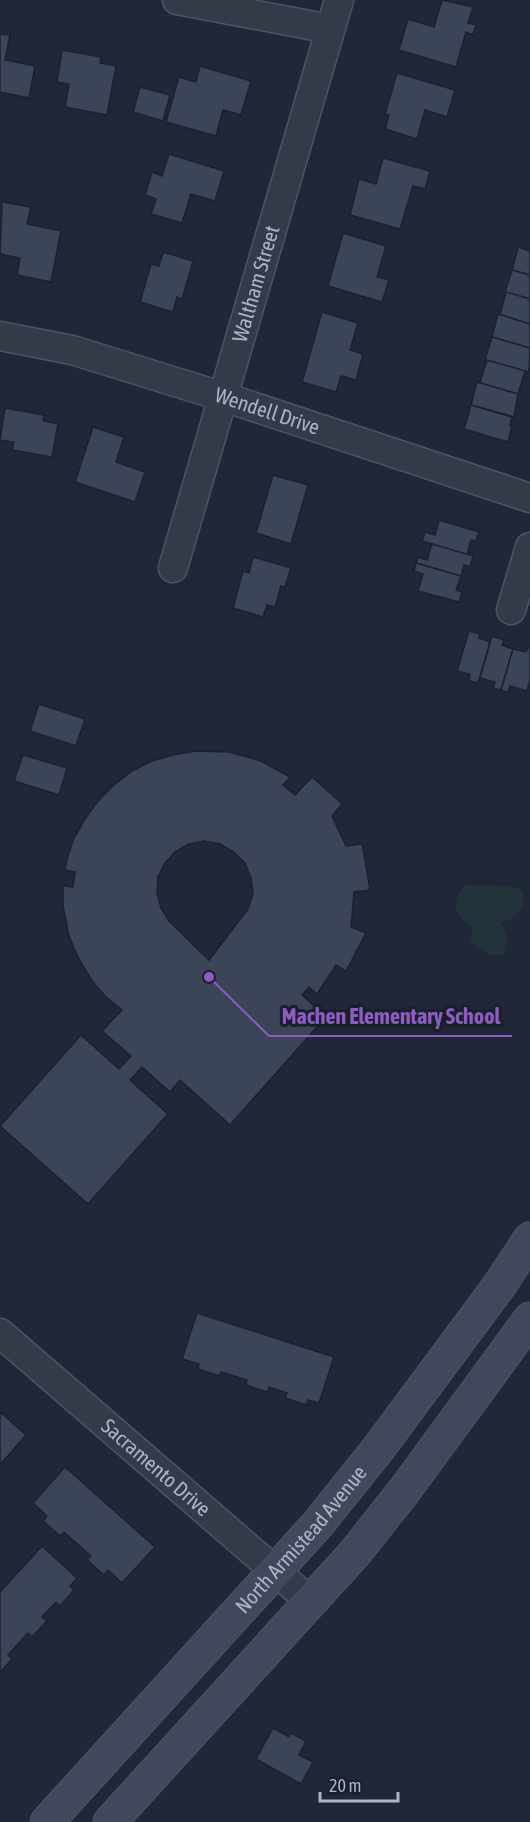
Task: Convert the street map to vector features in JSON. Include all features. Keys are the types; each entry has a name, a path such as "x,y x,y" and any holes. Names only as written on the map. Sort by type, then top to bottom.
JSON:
{"main road":[{"name":"North Armistead Avenue","path":"46,1822 277,1571 378,1449 499,1286 530,1239"},
{"path":"110,1822 354,1554 404,1491 530,1319"}],"street":[{"path":"177,0 330,29"},
{"name":"Waltham Street","path":"173,568 339,0"},
{"name":"Wendell Drive","path":"0,336 72,350 224,397 530,498"},
{"path":"511,610 530,547"},
{"name":"Sacramento Drive","path":"0,1333 311,1602"}],"shaded area":[{"path":"464,885 503,886 523,891 524,898 520,912 501,923 507,939 503,955 490,955 471,943 472,928 455,909"}],"building":[{"path":"442,0 473,7 468,23 476,25 473,35 466,32 456,67 399,50 408,19 434,27"},
{"path":"0,34 10,35 5,60 35,66 29,98 0,92"},
{"path":"62,50 101,57 100,63 116,66 107,115 65,107 69,84 57,82"},
{"path":"200,66 251,81 241,115 223,110 216,136 166,122 179,77 196,82"},
{"path":"397,73 455,90 447,117 425,110 417,139 385,129 389,115 385,114"},
{"path":"140,87 170,95 163,121 133,112"},
{"path":"169,154 224,171 215,201 191,194 182,223 151,214 156,199 145,195 152,172 162,176"},
{"path":"383,158 430,171 425,189 413,186 400,229 350,215 359,179 376,184"},
{"path":"2,202 31,207 27,224 61,231 51,282 17,275 20,258 0,254"},
{"path":"343,233 386,246 377,277 389,280 382,302 328,286"},
{"path":"518,247 530,251 530,275 512,270"},
{"path":"163,252 193,261 182,299 177,297 173,312 140,302 151,264 159,266"},
{"path":"512,270 530,275 530,299 505,292"},
{"path":"506,292 530,299 530,324 500,315"},
{"path":"322,312 358,323 350,350 363,354 356,380 341,376 336,392 302,382"},
{"path":"498,314 530,324 530,348 492,337"},
{"path":"492,337 530,348 529,372 485,360"},
{"path":"487,360 525,371 518,394 480,383"},
{"path":"477,382 518,394 514,417 471,405"},
{"path":"471,405 512,417 508,442 464,429"},
{"path":"5,408 44,415 43,421 58,424 52,457 12,450 14,442 0,440"},
{"path":"93,427 124,437 116,462 145,472 135,502 75,482"},
{"path":"273,475 308,485 291,544 256,533"},
{"path":"439,520 479,532 476,541 471,540 467,555 422,541 425,532 435,535"},
{"path":"432,544 473,556 470,567 464,565 461,576 416,563 418,557 427,560"},
{"path":"253,557 291,568 285,587 281,586 275,607 267,605 263,617 233,608 243,571 249,573"},
{"path":"416,563 461,576 456,590 462,592 459,602 418,591 423,574 414,571"},
{"path":"469,631 480,634 479,638 490,642 478,683 469,681 470,674 457,671"},
{"path":"492,636 504,640 502,645 513,649 501,690 493,688 495,682 480,678"},
{"path":"530,648 530,680 527,691 510,686 508,693 501,690 513,649 526,652"},
{"path":"39,704 85,719 76,746 30,731"},
{"path":"195,751 229,752 261,761 290,777 283,785 295,795 312,777 339,801 342,804 332,816 346,846 362,844 363,848 370,890 354,892 351,927 366,933 346,971 336,965 317,994 309,987 302,995 326,1017 230,1125 180,1080 170,1092 142,1067 130,1080 168,1114 88,1204 0,1126 81,1035 119,1069 131,1056 102,1031 122,1010 92,981 69,936 63,906 63,886 73,887 75,872 65,870 74,838 98,801 132,771 152,761","holes":["204,841 220,844 234,852 245,863 251,878 253,894 248,909 209,960 169,921 161,908 157,893 158,877 165,863 175,852 189,844"]},
{"path":"23,755 67,768 59,795 14,781"},
{"path":"197,1313 334,1357 319,1403 308,1400 306,1405 285,1398 287,1393 269,1387 267,1392 246,1385 247,1380 221,1372 219,1376 198,1369 199,1364 182,1359"},
{"path":"0,1412 26,1435 0,1465"},
{"path":"65,1467 155,1547 122,1583 108,1570 104,1575 87,1560 91,1556 64,1532 60,1536 43,1521 47,1516 33,1503"},
{"path":"42,1546 77,1578 70,1586 74,1590 60,1606 56,1602 42,1617 47,1621 32,1637 28,1633 8,1655 12,1659 0,1673 0,1592"},
{"path":"273,1728 289,1737 291,1733 306,1741 299,1755 313,1762 301,1784 256,1759"}],"place":[{"name":"Machen Elementary School","path":"209,977"}]}
